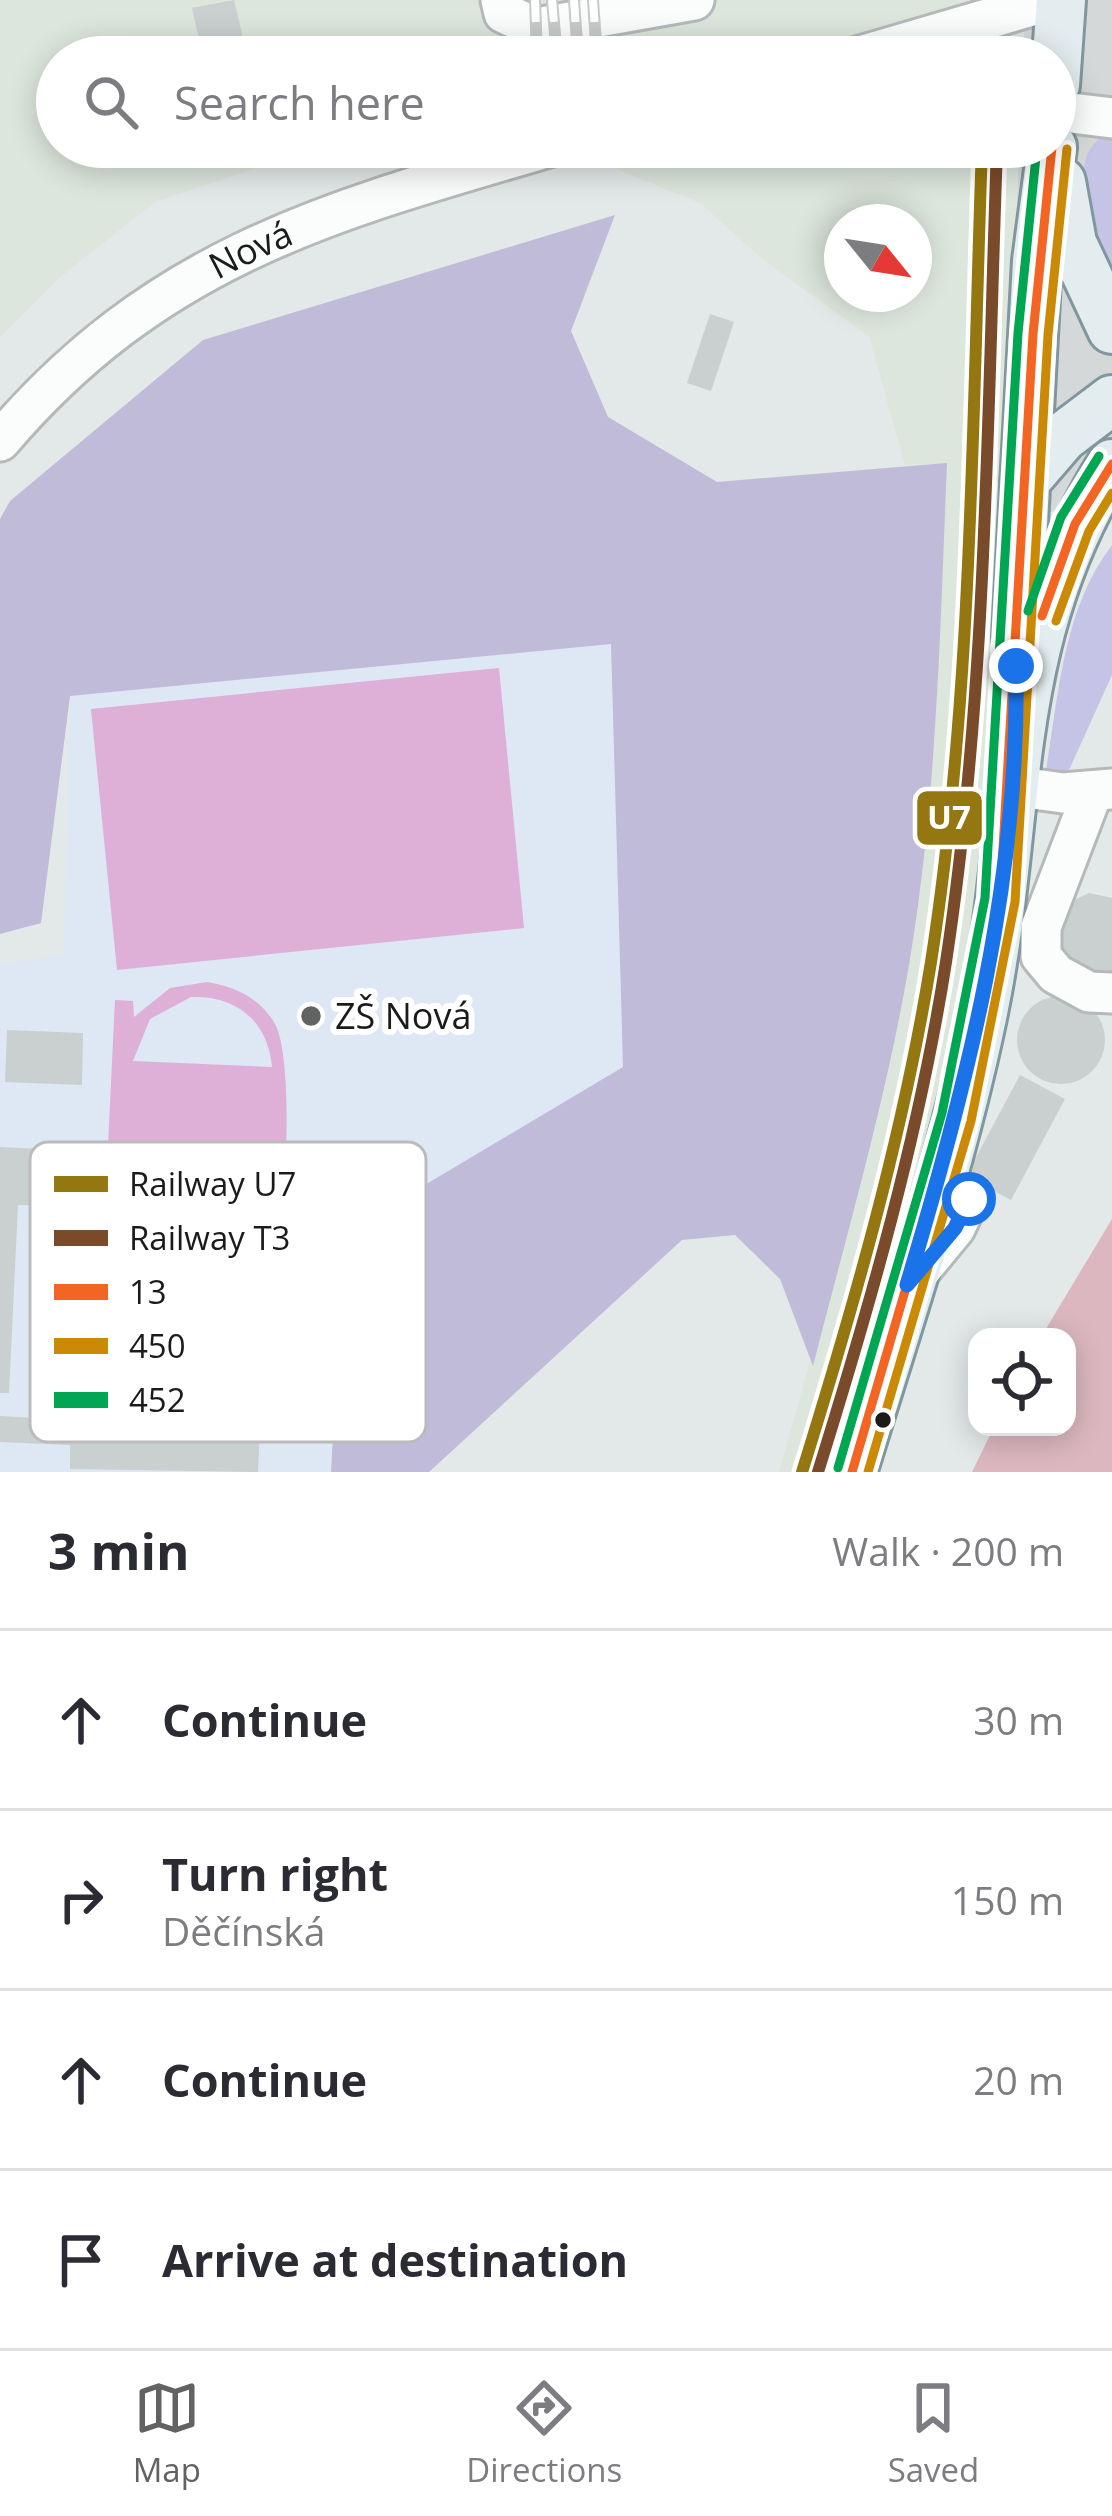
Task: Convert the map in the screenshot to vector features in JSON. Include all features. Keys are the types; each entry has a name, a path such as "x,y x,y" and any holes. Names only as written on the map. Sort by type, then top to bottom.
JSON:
{"main road":[{"path":"1056,0 1056,36"},
{"path":"852,1472 983,1015 1017,732 1024,481 1037,262 1049,168"},
{"path":"1060,168 1072,243 1112,329"},
{"path":"1024,481 1063,437 1112,400"},
{"path":"1017,732 1054,576 1075,524 1112,464"}],"street":[{"path":"501,0 504,14 536,28 694,0"},
{"path":"930,36 1056,0"},
{"path":"1076,114 1112,118"},
{"name":"Nová","path":"0,441 82,355 160,296 212,264 343,207 477,168"},
{"path":"1012,786 1102,790 1041,927 1041,956 1056,974 1089,992 1112,993"},
{"path":"907,1285 955,1228 969,1199"}],"shaded area":[{"path":"0,0 1025,0 1024,36 36,36 36,168 256,168 155,202 59,278 0,337"},
{"path":"1025,0 1112,0 1112,515 1004,509 1018,168 1076,168 1076,36 1024,36"},
{"path":"1112,132 1112,284 1091,224 1083,179 1095,143"},
{"path":"614,168 1018,168 993,739 979,891 952,1052 840,1472 779,1472 855,1204 909,964 935,735 947,464 905,465 869,336 836,312 932,312 932,204 824,204 824,304 766,262 700,203"},
{"path":"615,215 571,331 608,417 717,482 947,463 936,714 909,965 889,1066 813,1366 780,1279 735,1235 682,1240 429,1472 331,1472 333,1442 426,1442 426,1184 623,1067 611,644 70,696 41,923 0,934 0,519 10,501 203,340"},
{"path":"1112,545 1112,675 1064,781 1046,770 1060,682 1083,596"},
{"name":"ZŠ Nová","path":"611,644 623,1067 426,1184 426,1142 30,1142 30,1442 333,1442 331,1472 0,1472 0,965 64,954 70,696"},
{"path":"499,668 524,928 117,970 91,709"},
{"path":"207,982 255,1001 275,1024 281,1044 286,1142 108,1142 115,1000 133,1001 134,1017 170,988","holes":["191,997 207,998 247,1014 264,1036 272,1067 133,1061 150,1019"]},
{"path":"1112,1219 1112,1472 972,1472 990,1436 1076,1436 1076,1328 1046,1328"}],"building":[{"path":"234,0 243,36 198,36 192,8"},
{"path":"710,314 734,322 711,391 687,383"},
{"path":"1089,893 1112,898 1112,977 1104,980 1051,950 1063,905"},
{"path":"1061,996 1092,1009 1105,1040 1092,1071 1061,1084 1030,1071 1017,1040 1030,1009"},
{"path":"7,1030 83,1033 82,1085 5,1082"},
{"path":"1020,1075 1065,1099 1011,1200 966,1176"},
{"path":"0,1147 30,1148 30,1205 18,1205 9,1393 0,1393"},
{"path":"0,1416 30,1418 30,1442 259,1442 258,1472 70,1469 70,1445 0,1442"}],"railway":[{"path":"535,0 536,36"},
{"path":"552,0 555,36"},
{"path":"574,0 577,36"},
{"path":"593,0 596,36"}],"rail line":[{"name":"U7","path":"802,1472 892,1155 920,1027 945,861 963,658 981,168"},
{"name":"T3","path":"818,1472 891,1219 922,1091 960,861 978,658 996,168"}],"transit line":[{"name":"452","path":"838,1468 942,1113 985,898 1018,333 1035,168"},
{"name":"13","path":"852,1472 956,1117 1000,900 1033,334 1050,168"},
{"name":"450","path":"868,1472 971,1121 1015,902 1048,335 1065,168"},
{"name":"452","path":"1028,611 1061,517 1099,456"},
{"name":"13","path":"1042,616 1075,524 1112,464"},
{"name":"450","path":"1056,621 1089,531 1112,493"}],"place":[{"name":"ZŠ Nová","path":"311,1016"}],"route":[{"path":"969,1199 935,1257 907,1285 983,1015 1012,786 1016,666"}]}
